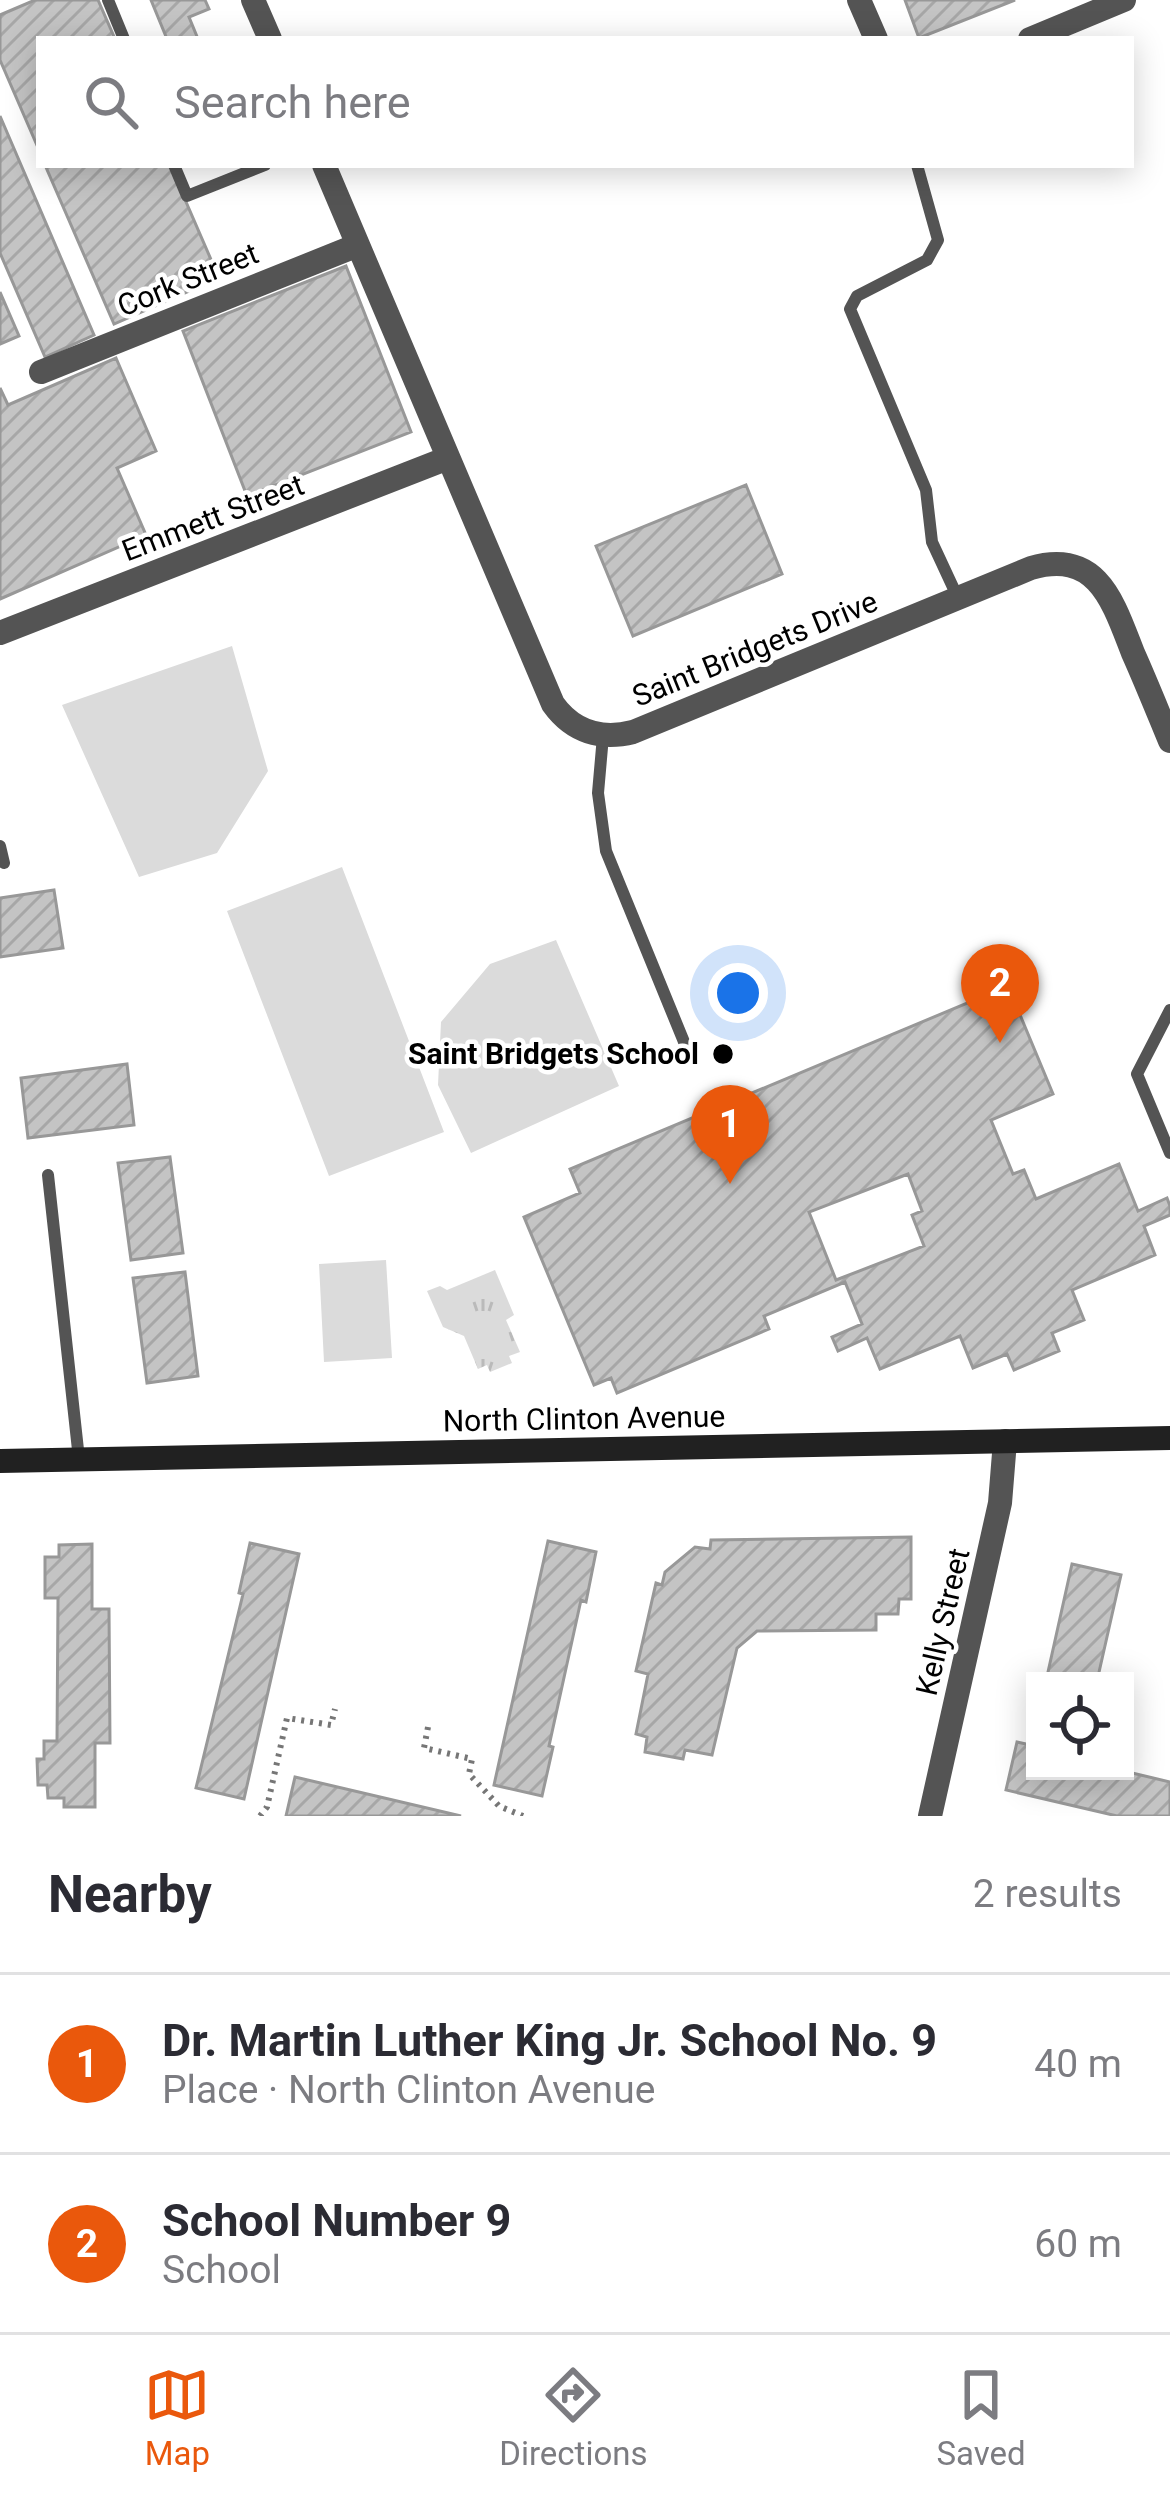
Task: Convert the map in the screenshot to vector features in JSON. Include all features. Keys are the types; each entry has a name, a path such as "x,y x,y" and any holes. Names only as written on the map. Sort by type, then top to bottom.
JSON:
{"main road":[{"name":"North Clinton Avenue","path":"0,1461 1170,1438"}],"street":[{"path":"253,0 269,36"},
{"path":"860,0 875,36"},
{"path":"1037,36 1124,0"},
{"name":"Saint Bridgets Drive","path":"325,168 554,704 574,726 603,736 633,732 958,598 1047,564 1062,563 1088,573 1108,594 1170,741"},
{"name":"Cork Street","path":"41,372 358,244"},
{"name":"Emmett Street","path":"0,633 448,458"},
{"name":"Kelly Street","path":"930,1816 1000,1503 1005,1441"}],"lane":[{"path":"108,0 123,36"},
{"path":"175,168 187,196 257,168"},
{"path":"917,168 938,240 927,260 856,296 850,309 926,490 932,542 958,598"},
{"path":"603,736 598,794 606,851 691,1059"},
{"path":"0,846 4,863"},
{"path":"1170,1010 1137,1074 1170,1154"},
{"path":"48,1175 79,1459"}],"path":[{"path":"260,1816 267,1807 287,1718 332,1725 335,1708"},
{"path":"428,1727 424,1748 472,1759 470,1774 499,1806 523,1816"},
{"path":"497,1816 499,1806"}],"green space":[{"path":"232,646 268,771 217,853 139,877 62,705"},
{"path":"342,867 444,1132 329,1176 227,911"},
{"path":"556,940 619,1086 471,1153 438,1085 441,1022 490,964"},
{"path":"386,1260 392,1358 324,1362 319,1264"},
{"path":"495,1270 514,1315 506,1320 520,1352 509,1356 512,1363 490,1372 487,1365 478,1369 464,1336 443,1327 427,1291 440,1286 447,1290"}],"building":[{"path":"35,0 98,0 114,36 36,36 36,143 0,60 0,15"},
{"path":"151,0 205,0 209,9 189,17 197,36 166,36"},
{"path":"905,0 1015,0 924,36 918,36"},
{"path":"0,116 94,335 45,357 0,253"},
{"path":"46,168 171,168 219,278 114,324"},
{"path":"346,266 411,432 247,496 183,331"},
{"path":"0,292 19,336 0,344"},
{"path":"116,358 156,451 117,468 146,535 0,599 0,388 8,405"},
{"path":"746,485 782,574 633,636 596,546"},
{"path":"54,890 63,948 0,957 0,898"},
{"path":"1008,986 1053,1094 991,1120 1013,1174 1024,1170 1036,1199 1119,1164 1138,1211 1167,1198 1170,1215 1144,1226 1155,1255 1072,1290 1084,1320 1052,1333 1059,1351 1014,1370 1007,1354 973,1368 960,1336 880,1369 867,1338 838,1351 832,1337 862,1324 845,1282 764,1316 769,1329 617,1393 611,1378 594,1385 524,1217 580,1193 570,1169","holes":["908,1174 922,1211 912,1215 924,1246 836,1280 809,1212"]},
{"path":"127,1064 134,1125 28,1138 21,1078"},
{"path":"170,1157 183,1253 131,1260 118,1163"},
{"path":"185,1272 198,1376 147,1383 133,1278"},
{"path":"911,1537 911,1599 899,1599 898,1614 876,1614 876,1630 757,1631 737,1648 712,1755 685,1750 683,1759 645,1752 647,1737 636,1734 648,1674 636,1671 656,1583 662,1585 665,1572 695,1547 710,1549 711,1540"},
{"path":"548,1541 596,1552 586,1602 581,1600 542,1796 494,1785"},
{"path":"250,1543 299,1554 244,1799 196,1788 243,1594 239,1593"},
{"path":"92,1544 92,1609 109,1609 110,1743 95,1743 95,1807 64,1807 64,1798 48,1798 47,1785 38,1785 37,1759 44,1759 44,1741 57,1741 58,1598 45,1598 45,1557 59,1557 59,1545"},
{"path":"1072,1564 1121,1575 1099,1672 1048,1672"},
{"path":"1017,1742 1026,1744 1026,1780 1134,1780 1134,1773 1170,1782 1170,1816 1117,1816 1006,1790"},
{"path":"295,1777 461,1816 286,1816"}],"place":[{"name":"School Number 9","path":"1000,1043"},
{"name":"Saint Bridgets School","path":"723,1054"},
{"name":"Dr. Martin Luther King Jr. School No. 9","path":"730,1184"}]}
